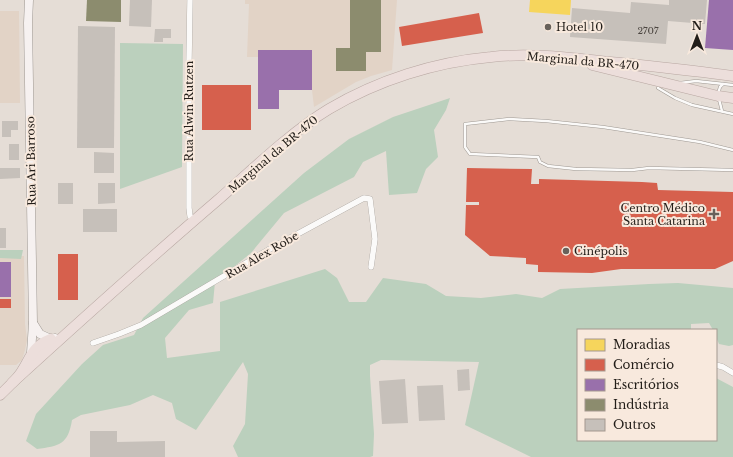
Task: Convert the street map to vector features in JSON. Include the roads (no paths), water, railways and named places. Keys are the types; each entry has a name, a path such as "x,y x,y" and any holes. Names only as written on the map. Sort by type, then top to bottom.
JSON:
{"highway":[{"name":"Marginal da BR-470","path":"12,383 194,220 297,132 330,109 365,90 410,73 465,60 493,56 553,56 733,76"},
{"path":"553,56 718,96 733,98"},
{"path":"0,395 21,373 31,353 40,344 51,339"}],"street":[{"name":"Rua Ari Barroso","path":"29,0 28,23 33,323 31,353"},
{"name":"Rua Alwin Rutzen","path":"190,0 189,208 190,216 194,220"},
{"name":"Rua Alex Robe","path":"93,343 141,325 268,250 364,198 370,199 375,239 372,267"},
{"path":"33,323 40,334 51,339"},
{"name":"Marginal da BR-470","path":"51,339 69,333"},
{"path":"717,365 733,373"}],"lane":[{"path":"733,85 696,81 658,88 675,98 692,105 733,114"},
{"path":"722,112 718,96 723,84"},
{"path":"733,150 700,142 553,121 509,119 465,124 465,147 470,154 538,158 540,162 548,166 576,169 733,169"}],"place":[{"name":"Hotel 10","path":"548,27"},
{"name":"Centro Médico Santa Catarina","path":"714,214"},
{"name":"Cinépolis","path":"566,251"}]}
